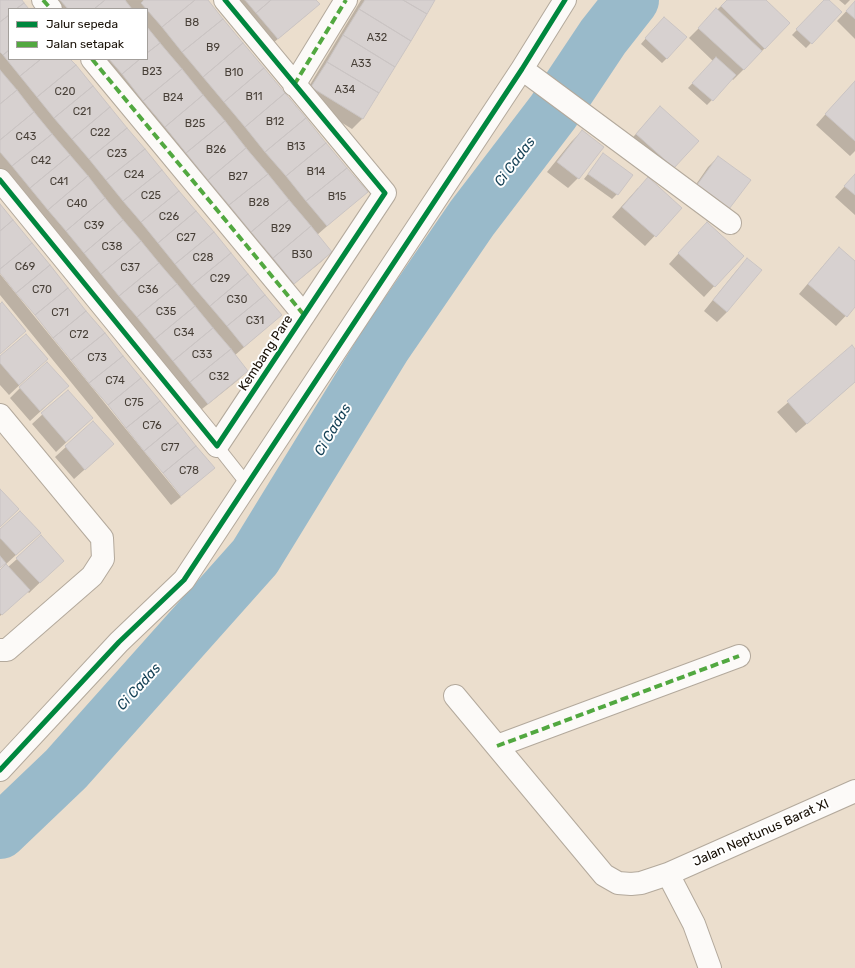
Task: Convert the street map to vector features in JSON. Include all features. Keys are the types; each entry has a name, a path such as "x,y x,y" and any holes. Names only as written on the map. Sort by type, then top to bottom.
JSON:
{"street":[{"path":"43,0 50,8"},
{"name":"Kembang Pare","path":"217,446 385,193 225,0"},
{"path":"294,85 346,0"},
{"path":"0,770 119,642 184,580 247,484 526,72 563,1"},
{"name":"Kembang Pare","path":"93,60 304,315"},
{"path":"526,72 730,223"},
{"path":"0,180 217,446"},
{"path":"0,415 102,538 103,559 92,576 7,650 0,650"},
{"path":"455,696 497,746 739,656"},
{"name":"Jalan Neptunus Barat XI","path":"497,746 599,870 604,875 618,883 641,883 668,874 855,791"},
{"path":"668,874 694,924 710,968"}],"lane":[{"path":"217,446 247,484"}],"building":[{"path":"0,0 22,0 24,3 17,8 8,8 8,16 0,22"},
{"path":"60,0 105,0 95,8 67,8"},
{"path":"105,0 125,0 131,8 95,8"},
{"path":"144,0 195,0 162,27 148,11 148,8 145,8 141,3"},
{"path":"195,0 208,0 223,19 182,52 162,27"},
{"path":"245,0 271,0 256,13"},
{"path":"271,0 316,0 320,4 278,39 256,13"},
{"path":"365,0 403,0 427,14 411,41 359,9"},
{"path":"403,0 435,0 427,14"},
{"path":"727,0 766,0 790,23 765,49 721,6"},
{"path":"824,0 829,0 842,12 812,44 796,29"},
{"path":"855,1 855,19 846,11"},
{"path":"24,3 28,8 17,8"},
{"path":"716,8 762,51 744,70 698,28"},
{"path":"359,9 411,41 395,67 343,35"},
{"path":"8,16 8,51 3,55 0,52 0,22"},
{"path":"664,17 687,37 667,59 645,38"},
{"path":"223,19 243,43 203,77 182,52"},
{"path":"148,28 160,43 148,52"},
{"path":"343,35 395,67 379,93 327,62"},
{"path":"160,43 182,69 143,101 122,74 139,60 148,60 148,52"},
{"path":"243,43 264,68 224,102 203,77"},
{"path":"8,51 8,60 40,60 20,76 3,55"},
{"path":"716,57 736,75 713,101 692,83"},
{"path":"40,60 71,60 76,65 37,97 20,76"},
{"path":"110,60 139,60 122,74"},
{"path":"327,62 379,93 363,119 311,87"},
{"path":"76,65 93,86 54,118 37,97"},
{"path":"264,68 285,93 245,127 224,102"},
{"path":"182,69 203,95 165,127 143,101"},
{"path":"0,70 17,90 0,104"},
{"path":"855,81 855,141 825,114"},
{"path":"93,86 110,107 72,139 54,118"},
{"path":"17,90 34,112 0,140 0,104"},
{"path":"285,93 306,118 265,152 245,127"},
{"path":"203,95 225,121 186,153 165,127"},
{"path":"660,106 699,141 674,168 636,134"},
{"path":"110,107 127,128 89,159 72,139"},
{"path":"34,112 52,134 12,166 0,152 0,140"},
{"path":"306,118 326,143 286,176 265,152"},
{"path":"225,121 246,148 208,180 186,153"},
{"path":"127,128 145,149 106,180 89,159"},
{"path":"582,130 604,147 579,179 557,162"},
{"path":"52,134 70,155 30,188 12,166"},
{"path":"326,143 347,168 306,201 286,176"},
{"path":"246,148 268,174 229,205 208,180"},
{"path":"145,149 162,170 123,201 106,180"},
{"path":"603,153 633,175 618,195 588,174"},
{"path":"70,155 88,176 48,210 30,188"},
{"path":"718,156 751,180 729,209 697,185"},
{"path":"347,168 368,192 327,226 306,201"},
{"path":"162,170 179,191 141,222 123,201"},
{"path":"268,174 289,200 251,232 229,205"},
{"path":"855,174 855,195 844,186"},
{"path":"88,176 105,198 66,231 48,210"},
{"path":"648,177 682,208 656,237 622,207"},
{"path":"179,191 196,211 158,243 141,222"},
{"path":"105,198 123,220 84,253 66,231"},
{"path":"289,200 311,226 273,258 251,232"},
{"path":"0,204 13,220 0,231"},
{"path":"196,211 214,232 175,264 158,243"},
{"path":"13,220 32,243 0,269 0,231"},
{"path":"123,220 141,241 101,274 84,253"},
{"path":"707,222 744,256 715,287 678,253"},
{"path":"311,226 332,252 294,284 273,258"},
{"path":"214,232 231,253 192,285 175,264"},
{"path":"141,241 159,263 119,296 101,274"},
{"path":"32,243 50,265 16,293 0,273 0,269"},
{"path":"839,247 855,261 855,307 847,317 808,284"},
{"path":"231,253 248,274 210,306 192,285"},
{"path":"747,258 762,270 727,312 713,300"},
{"path":"159,263 177,284 137,317 119,296"},
{"path":"50,265 68,288 35,315 16,293"},
{"path":"248,274 265,295 227,326 210,306"},
{"path":"177,284 195,306 155,339 137,317"},
{"path":"68,288 86,311 53,338 35,315"},
{"path":"265,295 282,315 244,347 227,326"},
{"path":"2,302 26,331 0,354 0,304"},
{"path":"195,306 213,328 173,361 155,339"},
{"path":"86,311 105,333 71,360 53,338"},
{"path":"213,328 231,349 190,382 173,361"},
{"path":"105,333 123,356 89,383 71,360"},
{"path":"26,334 48,359 19,385 0,363 0,356"},
{"path":"852,345 855,349 855,382 807,424 787,401"},
{"path":"231,349 248,371 208,404 190,382"},
{"path":"123,356 141,378 108,405 89,383"},
{"path":"47,362 69,386 40,411 19,387"},
{"path":"141,378 160,401 126,428 108,405"},
{"path":"68,390 93,418 66,442 41,413"},
{"path":"160,401 178,423 144,451 126,428"},
{"path":"93,421 114,444 85,470 65,446"},
{"path":"178,423 196,446 163,473 144,451"},
{"path":"196,446 215,468 181,496 163,473"},
{"path":"0,489 19,509 0,527"},
{"path":"20,511 41,533 16,555 0,538 0,529"},
{"path":"41,535 64,561 40,583 16,558"},
{"path":"0,556 6,563 0,568"},
{"path":"6,564 30,590 2,615 0,613 0,570"}],"waterway":[{"name":"Ci Cadas","path":"0,832 66,769 255,557 385,345 472,218 553,112 603,37 632,0"}],"marked path":[{"path":"43,0 50,8"},
{"path":"294,85 346,0"},
{"path":"93,60 304,315"},
{"path":"497,746 739,656"}],"cycle path":[{"path":"0,180 217,446 385,193 225,0"},
{"path":"0,770 119,642 184,580 522,69 565,0"}]}
